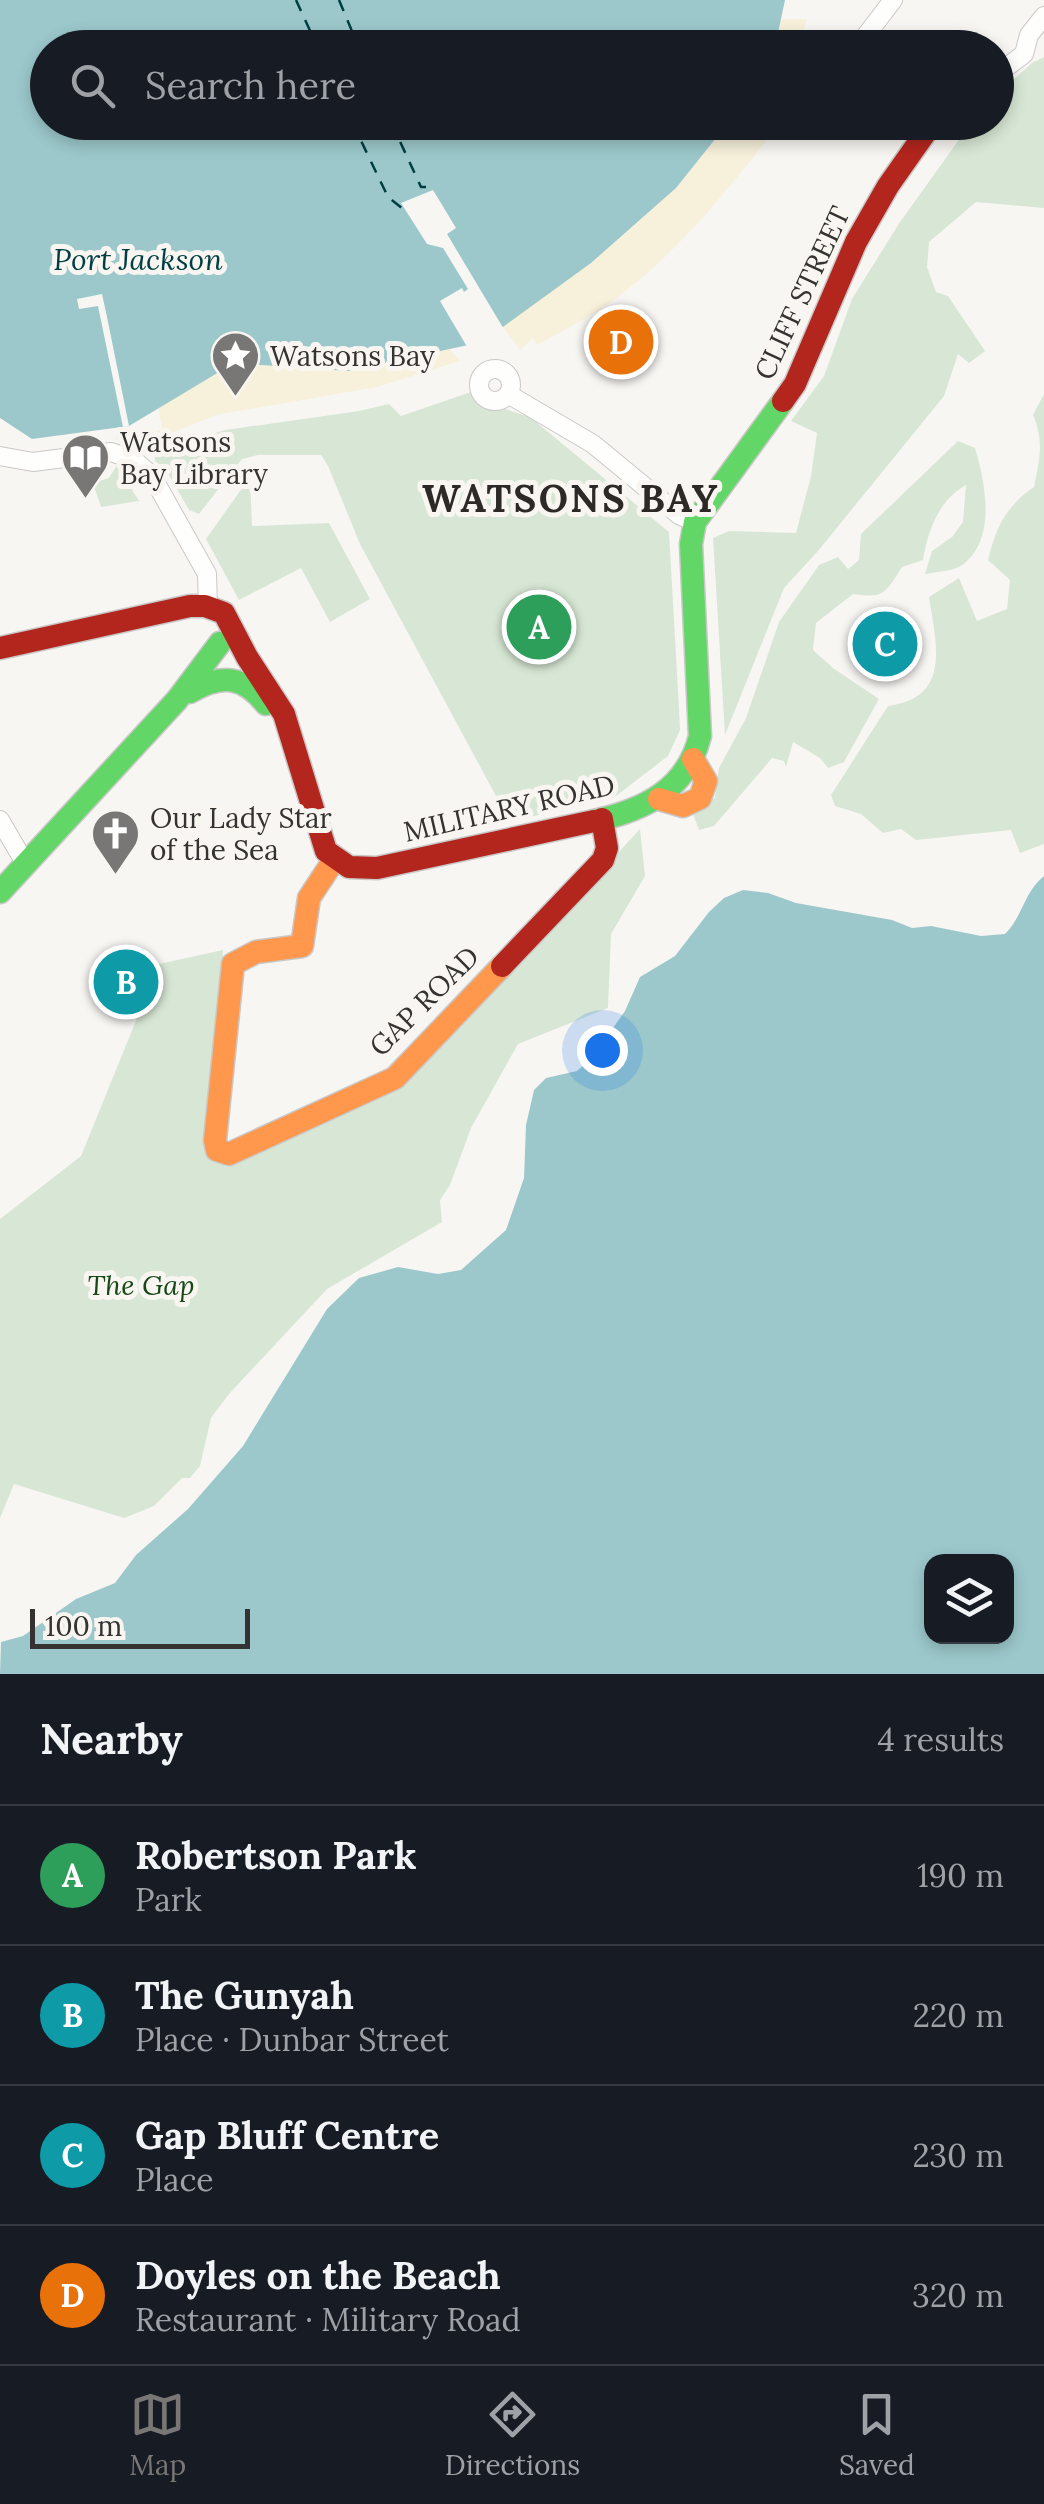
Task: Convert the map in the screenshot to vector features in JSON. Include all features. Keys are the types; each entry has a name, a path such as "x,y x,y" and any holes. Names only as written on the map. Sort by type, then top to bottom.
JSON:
{"street":[{"path":"869,30 893,0"},
{"path":"1014,62 1024,54 1029,35 1044,16"},
{"name":"CLIFF STREET","path":"695,522 795,384 856,242 888,186 929,140"},
{"path":"508,394 593,444 679,515 695,522"},
{"path":"0,456 34,462 116,453 139,464 152,476 207,574 208,606 229,651 244,672 226,679"},
{"name":"MILITARY ROAD","path":"334,860 355,870 377,868 602,819 659,799 699,765 691,544 695,522"},
{"path":"0,648 177,608 208,606"},
{"path":"226,679 213,670 229,651"},
{"path":"0,892 177,700 229,651"},
{"path":"229,651 275,696 289,724 322,844 334,860"},
{"path":"177,700 211,679 247,683 258,693 278,730 293,744"},
{"name":"GAP ROAD","path":"334,860 309,898 302,946 241,955 233,964 215,1140 218,1150 229,1154 396,1078 603,860 607,848 602,819"},
{"path":"0,820 26,862"}],"green space":[{"path":"1044,57 1044,208 976,202 929,242 927,267 936,292 948,296 985,351 969,363 958,354 944,396 784,588 725,735 713,538 729,531 796,533 817,433 791,421 824,376 852,299 900,222 959,140 1014,140 1014,79"},
{"path":"471,392 530,417 669,532 680,730 668,756 616,796 510,822 360,544 321,455 258,455 242,459 199,514 189,510 166,470 155,461 155,452 225,430 389,404 401,416"},
{"path":"1044,394 1044,844 1020,853 1011,830 916,840 901,829 883,833 861,814 835,806 831,795 888,706 908,701 931,680 936,650 929,597 959,578 977,621 1007,609 1010,580 988,560 1003,518 1034,487 1040,450 1033,415"},
{"path":"958,441 975,448 985,493 985,524 974,553 951,570 925,574 932,551 952,537 963,522 966,485 936,517 923,560 902,567 878,595 853,594 816,623 813,650 879,699 844,762 828,768 820,758 793,742 786,767 784,761 772,758 714,826 699,830 691,809 715,798 719,768 746,718 779,622 819,565 838,557 848,569 859,560 861,534"},
{"path":"117,465 139,501 101,507 93,483 109,478"},
{"path":"250,477 252,526 329,523 370,599 330,622 301,568 239,600 206,539"},
{"name":"The Gap","path":"640,829 645,876 611,934 608,1008 518,1044 471,1128 450,1185 440,1200 442,1222 327,1289 229,1394 211,1418 200,1466 154,1506 124,1518 14,1484 0,1518 0,1219 81,1156 159,964 223,950 225,1167 412,1077"}],"sand":[{"path":"781,19 807,19 803,30 779,30"},
{"path":"714,140 766,140 719,199 650,271 598,311 537,345 533,338 520,350 500,323 591,263 676,188"},
{"name":"Watsons Bay","path":"450,349 460,361 377,387 216,415 130,450 115,437 149,435 162,429 158,404 234,363 348,371"}],"water":[{"name":"Port Jackson","path":"0,0 785,0 779,30 30,30 30,140 714,140 676,188 591,263 482,342 348,371 234,363 129,426 32,439 0,418"},
{"path":"1044,876 1044,1674 0,1674 1,1642 23,1636 76,1599 115,1583 136,1555 188,1509 243,1446 327,1309 359,1278 398,1267 438,1274 461,1270 506,1230 524,1178 526,1125 534,1090 546,1078 577,1071 592,1058 625,1011 640,977 675,956 724,898 743,890 768,893 796,903 892,920 912,928 931,926 981,936 1005,934"}],"pier":[{"path":"433,190 456,228 447,234 505,331 469,350 440,301 462,288 464,292 468,289 443,248 427,244 401,203"},
{"path":"102,294 129,426 123,427 98,306 79,309 77,299"}],"ferry route":[{"path":"296,0 310,30"},
{"path":"339,0 352,30"},
{"path":"361,140 388,197 407,212"},
{"path":"399,140 421,187 426,187"}],"traffic: fast":[{"path":"594,821 630,811 661,794 685,770 694,754 700,736 691,544 695,522 783,401"},
{"path":"0,892 177,700 220,643"},
{"path":"190,692 212,682 231,680 249,687 266,704"}],"traffic: slow":[{"path":"659,799 683,806 700,798 706,781 693,759"},
{"path":"334,860 309,898 302,946 256,952 233,964 217,1150 229,1154 395,1078 502,966"}],"traffic: jam":[{"path":"783,401 795,384 856,242 920,140"},
{"path":"0,648 190,606 205,606 224,613 284,714 326,851 349,867 377,868 594,821"},
{"path":"502,966 603,860 607,848 602,819"}],"place":[{"name":"Doyles on the Beach","path":"621,342"},
{"name":"Watsons Bay","path":"235,398"},
{"name":"Watsons Bay Library","path":"85,500"},
{"name":"Robertson Park","path":"539,627"},
{"name":"Gap Bluff Centre","path":"885,644"},
{"name":"Our Lady Star of the Sea","path":"115,876"},
{"name":"The Gunyah","path":"126,982"}],"district":[{"name":"WATSONS BAY","path":"571,499"}]}
